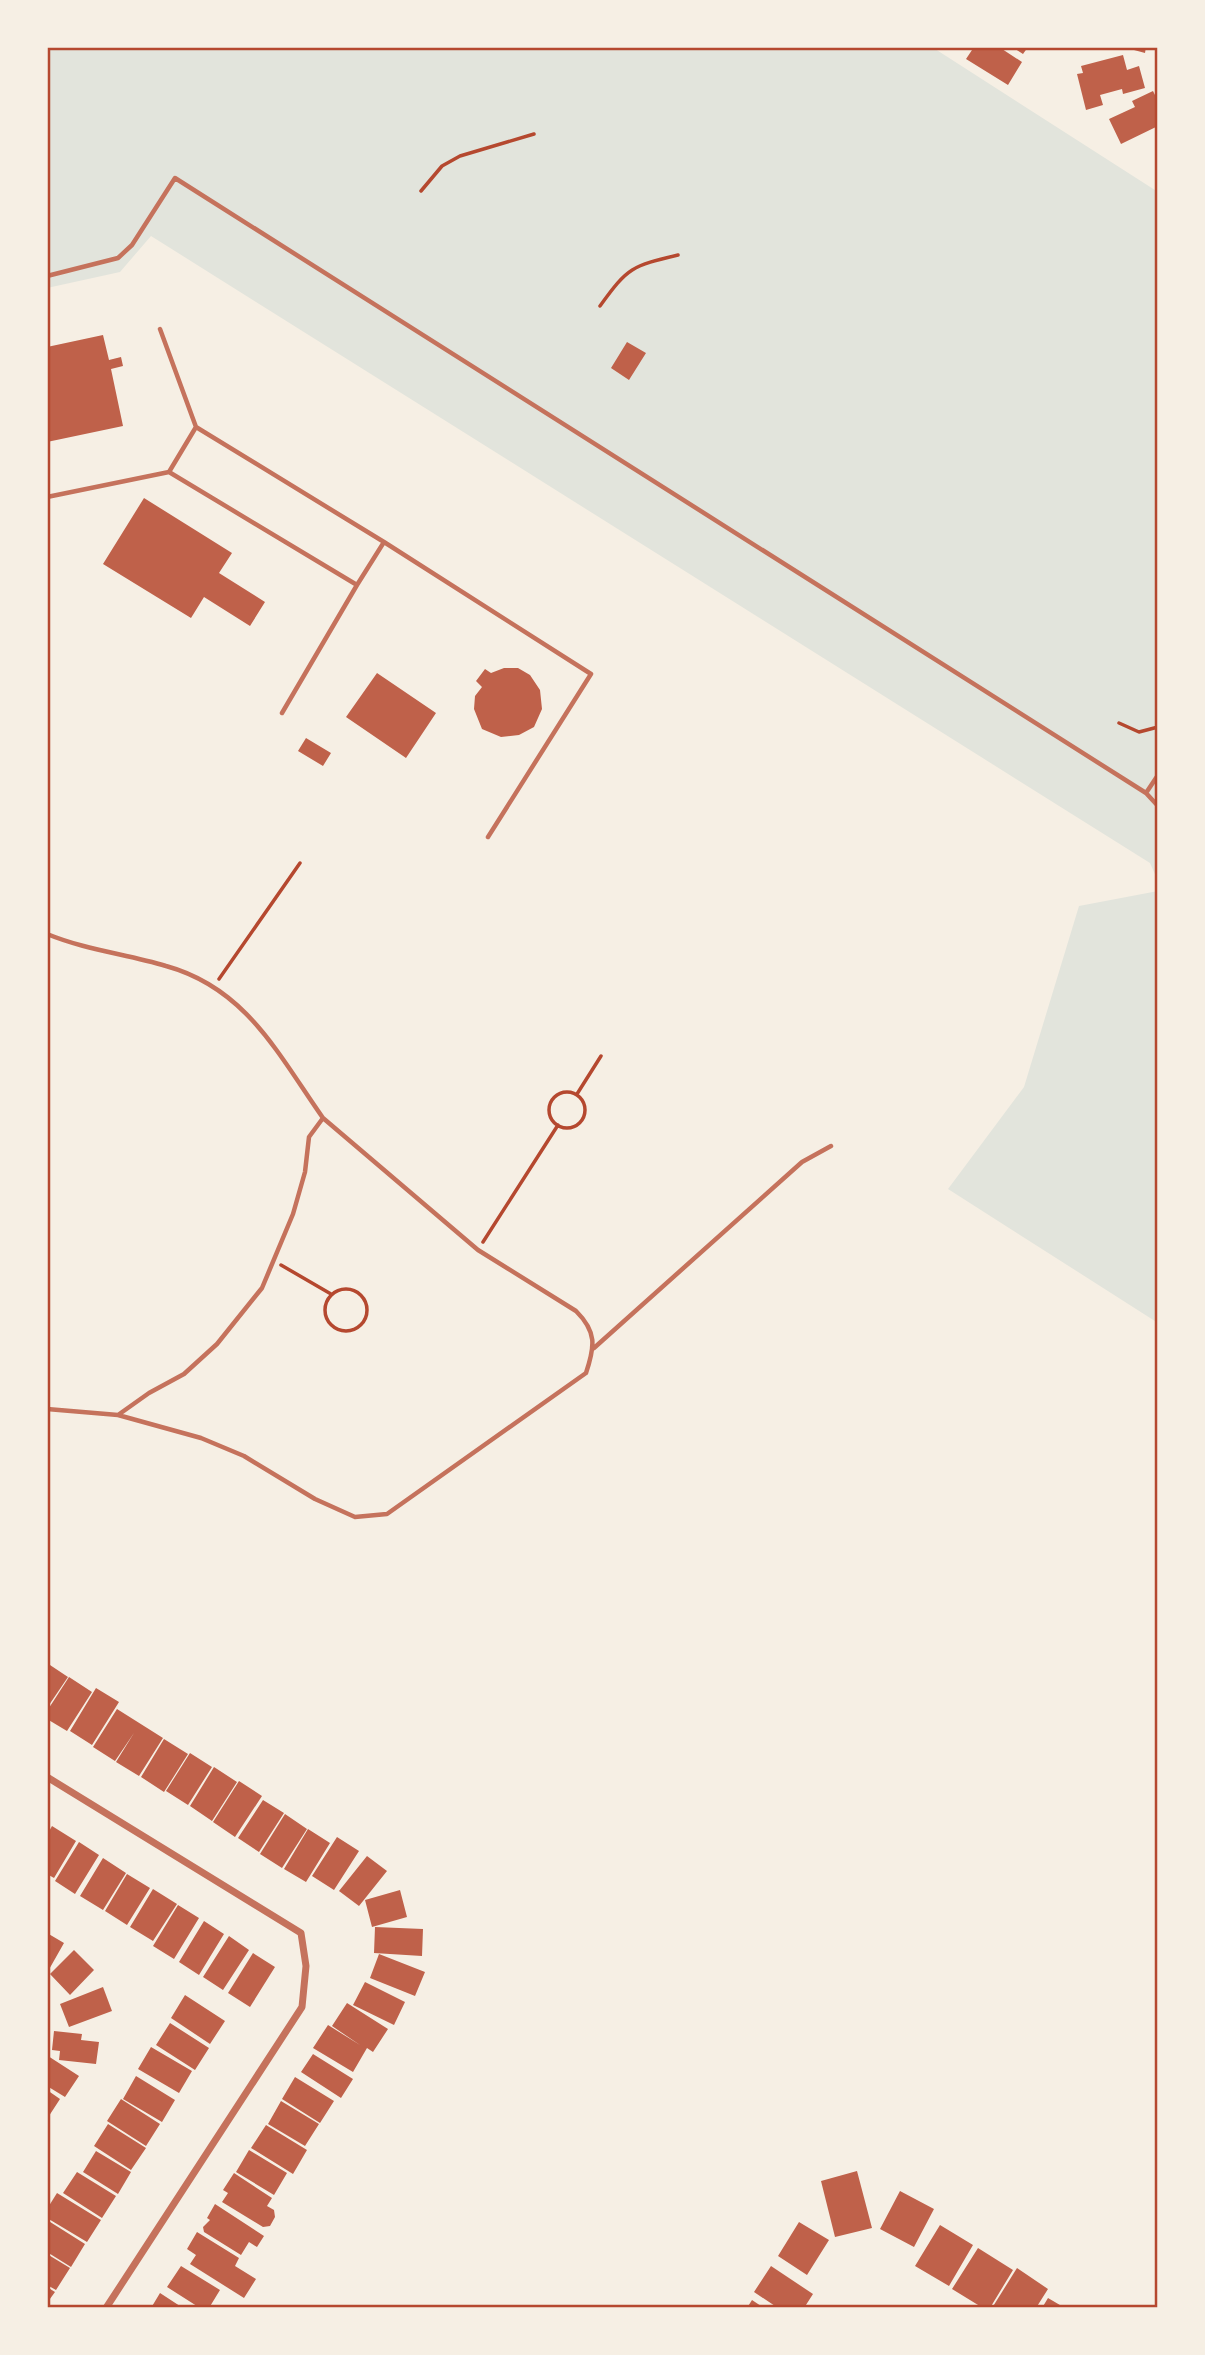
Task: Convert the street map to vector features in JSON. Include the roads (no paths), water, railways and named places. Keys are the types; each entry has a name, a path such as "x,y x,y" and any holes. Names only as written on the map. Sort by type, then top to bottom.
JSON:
{"street":[{"path":"47,1777 301,1933 306,1966 302,2007 106,2308"}],"lane":[{"path":"47,276 118,258 132,245 175,178 1146,793 1158,806"},
{"path":"160,329 196,427 384,542 591,674 488,836"},
{"path":"169,472 196,427"},
{"path":"47,497 169,472 358,585"},
{"path":"282,713 384,542"},
{"path":"1146,793 1158,775"},
{"path":"47,934 85,949 169,967 214,986 253,1017 323,1118 478,1250 576,1311 589,1324 594,1349"},
{"path":"118,1415 149,1393 184,1374 217,1344 262,1288 293,1214 304,1172 309,1137 323,1118"},
{"path":"47,1409 118,1415 201,1438 244,1456 314,1499 355,1517 387,1514 586,1373 594,1349 802,1162 831,1146"}]}
